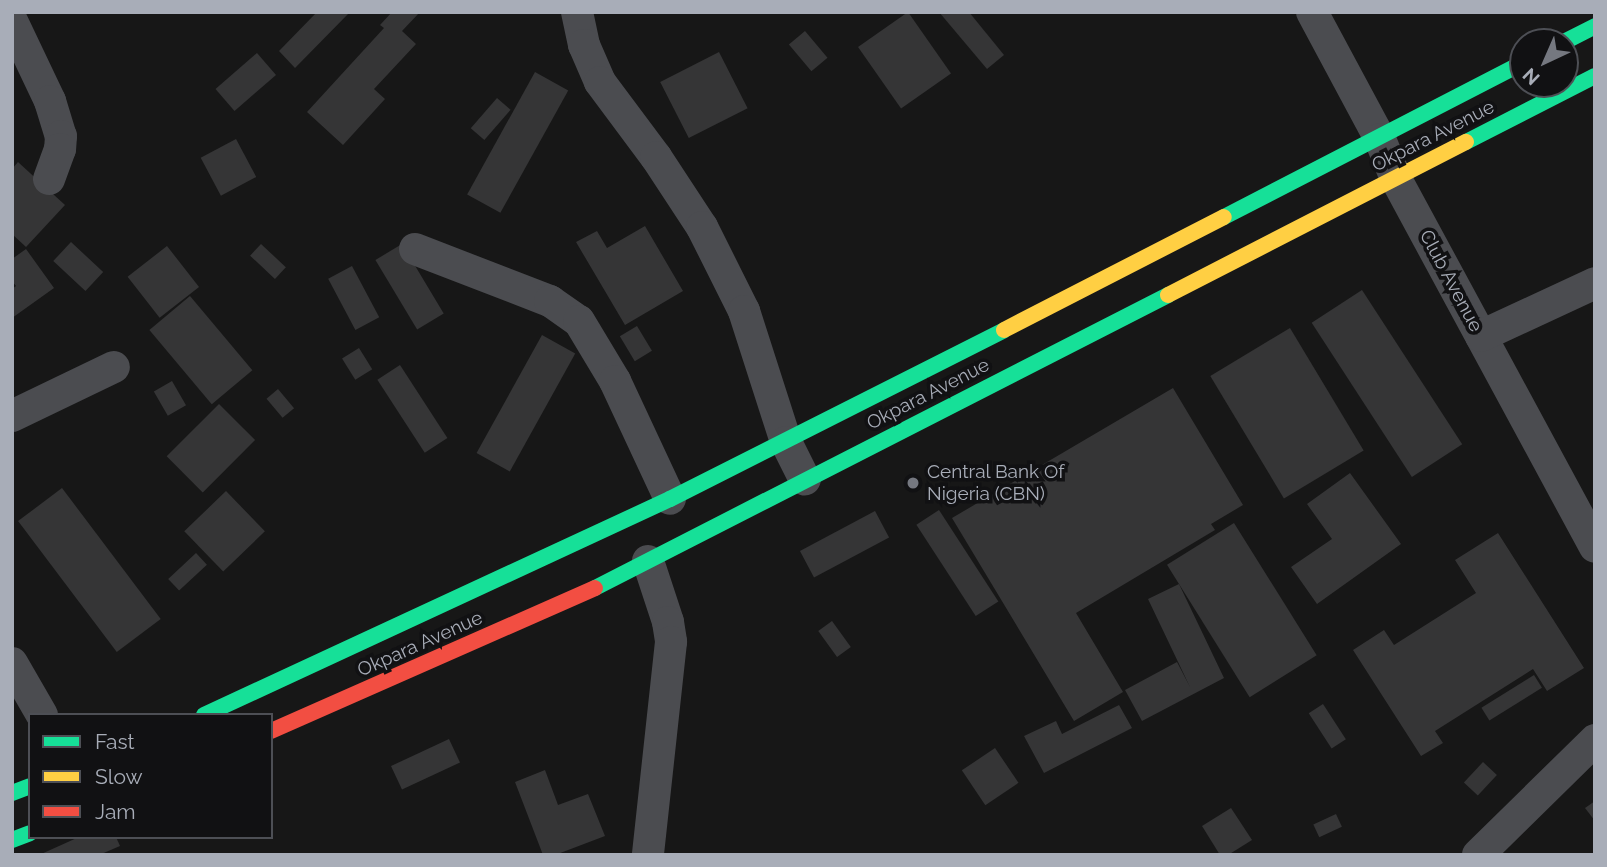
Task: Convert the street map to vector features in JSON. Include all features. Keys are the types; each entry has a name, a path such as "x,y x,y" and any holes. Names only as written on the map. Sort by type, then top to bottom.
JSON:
{"main road":[{"path":"1579,34 1595,26"},
{"name":"Okpara Avenue","path":"208,713 670,499 786,442 1509,71"},
{"name":"Okpara Avenue","path":"273,730 569,601 1595,76"}],"street":[{"path":"577,12 584,45 600,82 656,157 702,227 744,310 786,442 805,480"},
{"name":"Club Avenue","path":"1312,12 1380,139 1396,179 1595,547"},
{"path":"12,22 50,101 61,136 60,149 49,179"},
{"path":"415,249 550,300 579,321 615,381 670,499"},
{"path":"1481,337 1595,283"},
{"path":"12,415 114,367"},
{"path":"648,561 668,622 671,642 648,855"},
{"path":"12,663 41,713"},
{"path":"1478,855 1595,740"}],"building":[{"path":"317,12 350,12 295,68 279,51"},
{"path":"392,12 420,12 402,31 416,44 374,89 385,99 343,145 307,112 384,28 380,25"},
{"path":"908,12 951,73 901,108 858,47"},
{"path":"939,12 969,12 1004,55 987,69"},
{"path":"805,31 827,58 811,71 789,44"},
{"path":"719,52 748,108 689,138 660,82"},
{"path":"257,53 276,75 235,111 215,89"},
{"path":"535,72 568,90 500,213 467,194"},
{"path":"497,98 511,110 484,140 471,128"},
{"path":"236,139 256,177 221,196 201,158"},
{"path":"18,162 65,205 26,247 12,234 12,169"},
{"path":"645,226 683,291 625,325 576,242 597,231 607,248"},
{"path":"71,242 103,272 85,291 53,261"},
{"path":"261,244 286,267 275,279 250,256"},
{"path":"402,244 444,313 417,329 375,260"},
{"path":"167,246 199,287 160,318 128,277"},
{"path":"26,249 54,288 12,318 12,289 16,286 12,281 12,259"},
{"path":"352,266 379,317 355,330 328,279"},
{"path":"1362,290 1462,444 1412,477 1312,323"},
{"path":"190,296 252,370 212,404 149,330"},
{"path":"637,326 652,351 635,361 620,336"},
{"path":"1290,328 1364,451 1284,498 1210,376"},
{"path":"542,335 575,353 510,471 477,453"},
{"path":"359,348 372,369 355,380 342,359"},
{"path":"400,365 447,438 425,453 377,380"},
{"path":"172,381 186,405 168,416 154,392"},
{"path":"1173,388 1243,505 1211,524 1215,530 1076,613 1123,692 1074,721 952,518"},
{"path":"278,389 294,408 283,418 267,399"},
{"path":"219,404 255,440 203,492 167,456"},
{"path":"1350,473 1401,544 1317,604 1291,567 1332,539 1307,504"},
{"path":"62,488 161,619 117,652 18,521"},
{"path":"226,491 265,531 223,572 184,531"},
{"path":"939,510 998,601 976,616 916,525"},
{"path":"875,511 889,537 814,577 800,551"},
{"path":"1234,523 1317,655 1250,697 1167,565"},
{"path":"1498,533 1584,668 1547,691 1533,669 1435,731 1443,743 1421,756 1353,650 1384,630 1394,645 1476,593 1455,560"},
{"path":"196,553 207,565 179,591 168,579"},
{"path":"1179,584 1224,678 1142,721 1125,690 1177,662 1190,687 1148,599"},
{"path":"832,621 851,647 837,657 818,631"},
{"path":"1534,675 1542,688 1489,721 1481,708"},
{"path":"1323,704 1346,739 1332,748 1309,713"},
{"path":"1119,705 1132,728 1044,773 1024,736 1056,721 1062,734"},
{"path":"449,739 460,763 402,790 391,766"},
{"path":"995,748 1018,783 985,805 962,770"},
{"path":"1483,762 1497,775 1478,795 1464,782"},
{"path":"545,770 558,805 588,794 605,836 555,855 543,855 515,782"},
{"path":"1595,801 1595,821 1585,808"},
{"path":"1231,808 1252,840 1228,855 1220,855 1202,826"},
{"path":"1336,814 1342,827 1319,837 1313,825"},
{"path":"75,839 117,839 120,846 99,855 39,855"}],"traffic: fast":[{"path":"1579,34 1595,26"},
{"path":"1224,217 1509,70"},
{"path":"1466,142 1595,76"},
{"path":"595,588 1168,295"},
{"path":"208,713 670,499 1004,330"},
{"path":"12,793 28,787"},
{"path":"12,840 28,834"}],"traffic: slow":[{"path":"1168,295 1466,142"},
{"path":"1004,330 1224,217"}],"traffic: jam":[{"path":"273,730 595,588"}],"place":[{"name":"Central Bank Of Nigeria (CBN)","path":"913,483"}]}
